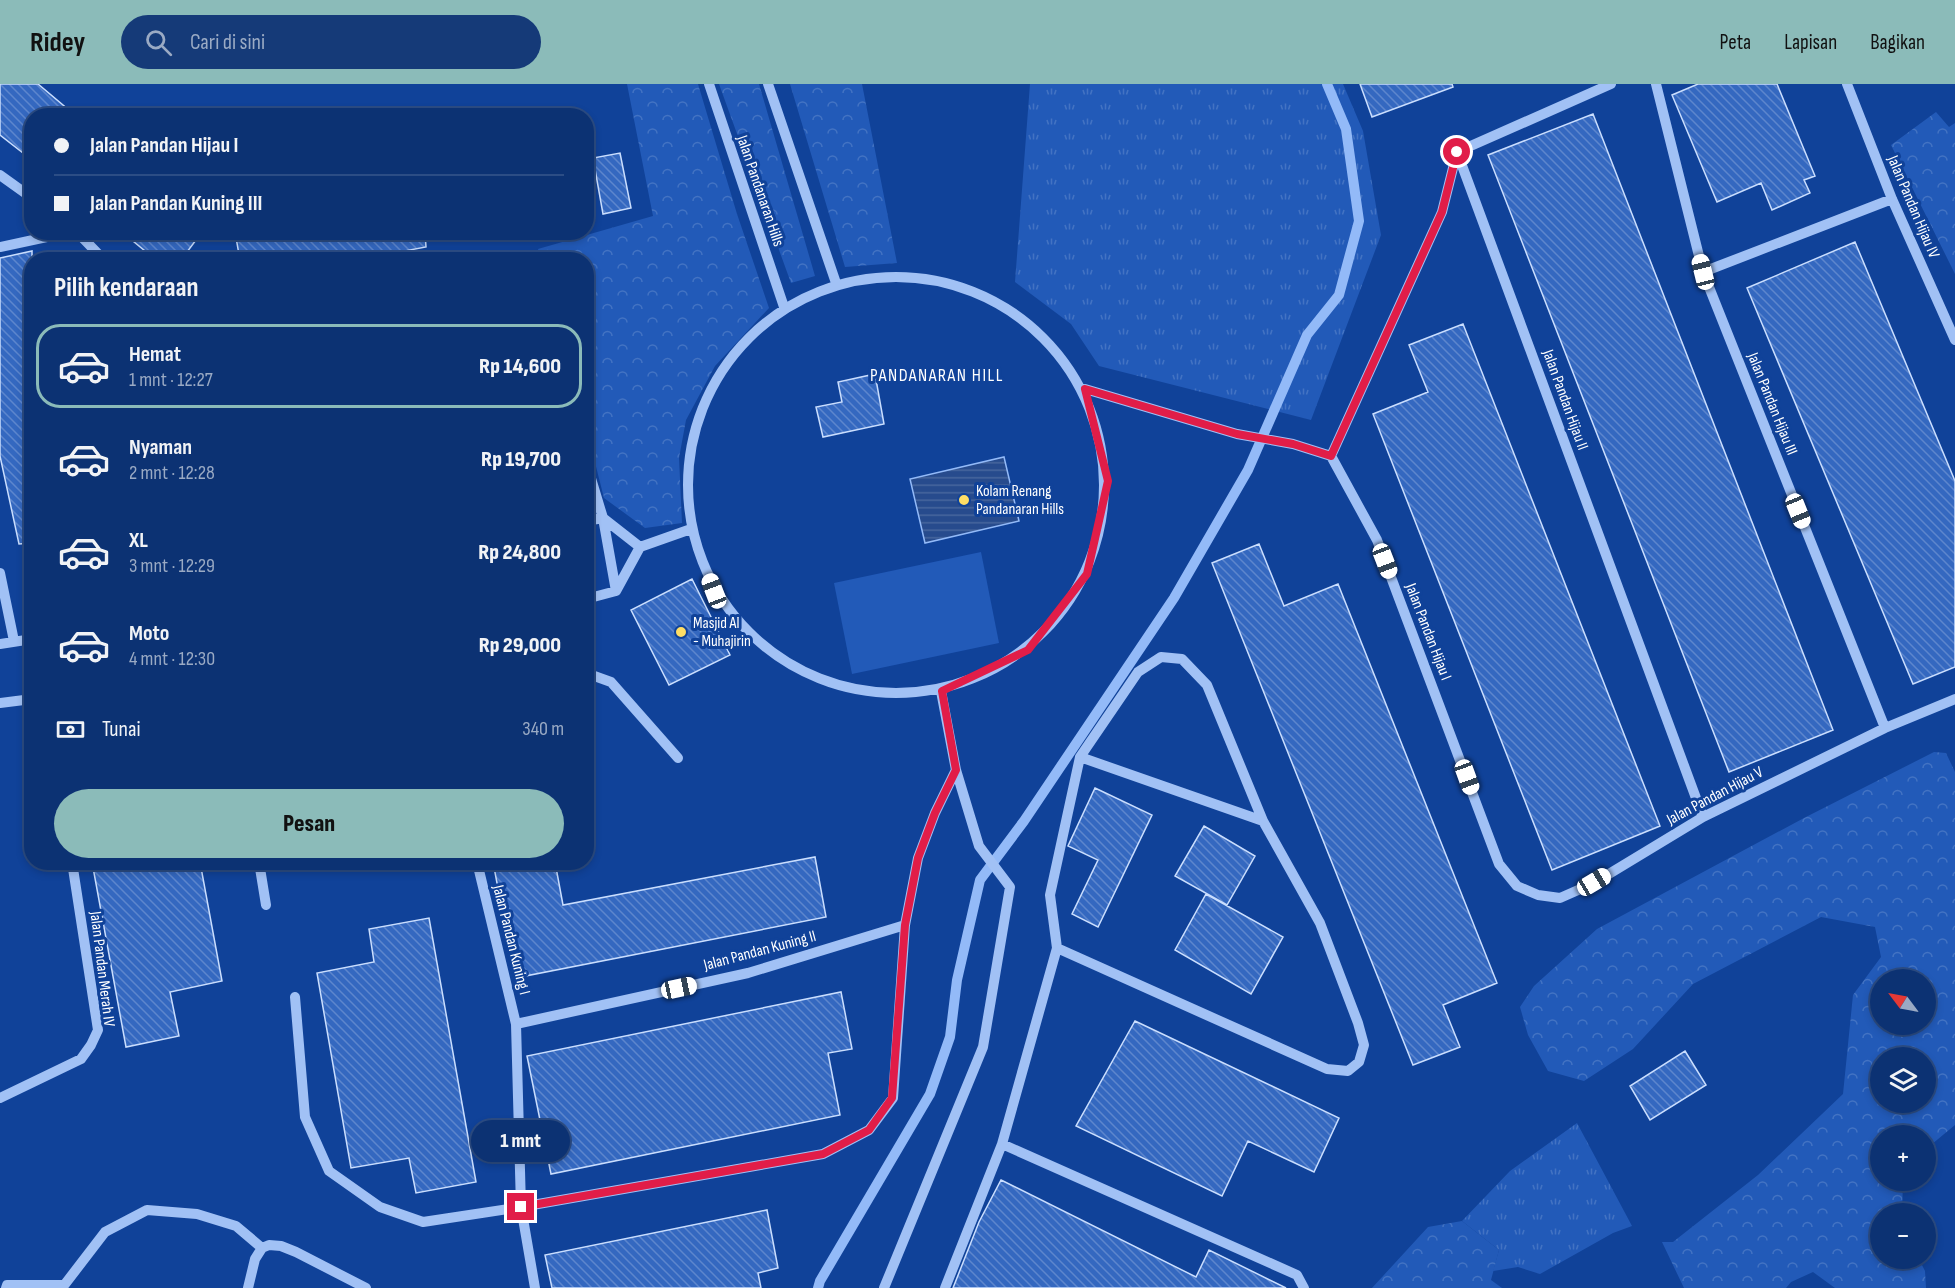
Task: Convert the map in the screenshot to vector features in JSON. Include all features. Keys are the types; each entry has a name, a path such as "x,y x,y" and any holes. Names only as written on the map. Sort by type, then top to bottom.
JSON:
{"street":[{"name":"Jalan Pandanaran Hills","path":"709,84 784,308"},
{"path":"768,84 836,283"},
{"path":"1085,389 1237,434 1293,444 1331,456 1442,212 1457,152 1611,84"},
{"name":"Jalan Pandan Hijau III","path":"1656,84 1703,272 1885,728"},
{"name":"Jalan Pandan Hijau IV","path":"1847,84 1892,199 1955,340"},
{"name":"Jalan Pandan Hijau II","path":"1457,152 1703,817"},
{"path":"0,175 24,192"},
{"path":"1703,272 1892,199"},
{"path":"0,247 33,240"},
{"path":"85,240 96,252"},
{"path":"929,276 1016,310 1056,345 1085,389 1108,481 1087,574 1028,650 942,691 875,695 812,678 793,666 756,642 714,591 691,529 686,490 695,427 722,369 784,308 836,283 929,276"},
{"name":"Jalan Pandan Hijau I","path":"1331,456 1377,540 1499,864"},
{"path":"594,488 603,518 616,591"},
{"path":"594,520 603,518 640,547"},
{"path":"594,597 616,591 640,547 691,529"},
{"path":"0,573 14,641"},
{"path":"0,644 24,640"},
{"path":"945,1288 1002,1144 1057,948 1050,895 1080,757 1137,672 1161,657 1182,659 1207,685 1263,821 1320,923 1358,1023 1364,1045 1359,1062 1348,1071 1327,1069 1057,948"},
{"path":"594,676 611,682 678,758"},
{"path":"884,1288 983,1047 1010,887 979,846 956,770 942,691"},
{"name":"Jalan Pandan Hijau V","path":"1499,864 1517,886 1538,896 1560,898 1594,882 1703,817 1885,728 1955,699"},
{"path":"0,704 24,700"},
{"path":"1080,757 1263,821"},
{"path":"295,997 305,1117 329,1171 380,1207 423,1222 823,1154 869,1130 892,1098 905,925 918,858 935,813 956,770"},
{"name":"Jalan Pandan Merah IV","path":"0,1098 81,1059 98,1030 73,870"},
{"path":"260,870 266,905"},
{"name":"Jalan Pandan Kuning I","path":"479,870 516,1024 521,1207 535,1288"},
{"name":"Jalan Pandan Kuning II","path":"516,1024 748,973 905,925"},
{"path":"1002,1144 1297,1275 1304,1288"},
{"path":"4,1285 62,1287 105,1232 147,1210 197,1214 236,1226 261,1248"},
{"path":"248,1288 255,1259 261,1248 268,1245 280,1246 296,1252 366,1288"}],"green space":[{"path":"627,84 698,84 737,214 769,308 715,366 686,420 679,458 682,523 645,528 604,498 594,459 594,252 539,252 538,249 569,240 594,240 594,233 653,216"},
{"path":"719,84 759,84 815,276 791,283"},
{"path":"790,84 862,84 897,263 845,267"},
{"path":"1030,84 1343,84 1363,131 1381,235 1311,420 1099,366 1071,324 1015,282"},
{"path":"1936,112 1949,127 1955,123 1955,274 1891,145"},
{"path":"981,552 999,643 852,674 834,583"},
{"path":"1934,752 1946,753 1955,772 1955,1125 1936,1141 1936,1125 1870,1125 1870,1191 1903,1191 1902,1203 1870,1203 1870,1269 1924,1269 1926,1288 1835,1288 1813,1272 1791,1282 1786,1288 1684,1288 1662,1242 1673,1242 1758,1175 1843,1094 1853,995 1870,972 1870,1035 1936,1035 1936,969 1872,969 1881,957 1875,927 1821,917 1693,984 1633,1049 1584,1081 1548,1071 1528,1035 1520,1007 1534,986 1597,929 1804,818"},
{"path":"1577,1123 1632,1226 1613,1233 1540,1274 1518,1267 1493,1271 1499,1250 1462,1221 1510,1171"},
{"path":"1462,1221 1499,1250 1491,1280 1502,1288 1372,1288 1428,1227"}],"shaded area":[{"name":"Kolam Renang Pandanaran Hills","path":"1004,457 1019,521 925,543 910,479"}],"building":[{"path":"0,84 38,84 66,108 24,108 24,154 0,135"},
{"path":"1360,84 1452,84 1453,87 1372,117"},
{"path":"1698,84 1777,84 1815,176 1804,180 1810,193 1772,210 1761,183 1717,202 1672,95"},
{"path":"1593,114 1833,730 1729,772 1488,155"},
{"path":"620,153 631,208 603,214 594,158"},
{"path":"132,240 196,240 187,252 146,252"},
{"path":"236,240 426,240 426,247 399,252 239,252"},
{"path":"1855,242 1955,481 1955,667 1913,684 1747,288"},
{"path":"24,253 24,544 19,544 0,456 0,258"},
{"path":"1463,324 1660,826 1552,870 1373,414 1428,392 1409,345"},
{"path":"875,374 884,424 823,437 816,407 842,402 838,382"},
{"path":"1259,544 1284,606 1338,584 1497,983 1443,1005 1460,1047 1413,1065 1212,563"},
{"name":"Masjid Al - Muhajirin","path":"692,579 730,655 669,685 631,610"},
{"path":"1095,788 1152,815 1098,927 1072,914 1098,860 1068,846"},
{"path":"1204,826 1255,856 1227,905 1175,876"},
{"path":"815,857 826,917 515,978 495,870 556,870 563,905"},
{"path":"93,870 201,870 222,981 170,992 179,1036 126,1047"},
{"path":"1206,894 1283,937 1251,994 1175,950"},
{"path":"429,918 476,1182 416,1193 409,1158 351,1168 317,973 374,962 369,929"},
{"path":"841,992 852,1049 828,1053 840,1115 551,1174 527,1056"},
{"path":"1135,1021 1339,1118 1314,1172 1248,1141 1222,1196 1076,1126"},
{"path":"1685,1051 1706,1085 1650,1120 1630,1086"},
{"path":"1001,1180 1196,1277 1209,1250 1286,1288 953,1288 979,1222"},
{"path":"767,1210 778,1268 758,1273 761,1288 552,1288 545,1255"}],"waterway":[{"path":"818,1288 930,1094 950,1037 957,980 980,880 1024,821 1174,598 1248,470 1307,335 1339,295 1359,221 1346,129 1327,84"}],"place":[{"name":"Kolam Renang Pandanaran Hills","path":"964,500"},
{"name":"Masjid Al - Muhajirin","path":"681,632"}],"district":[{"name":"PANDANARAN HILL","path":"937,375"}],"route":[{"path":"521,1207 823,1154 869,1130 892,1098 905,925 918,858 935,813 956,770 942,691 1028,650 1087,574 1108,481 1085,389 1237,434 1293,444 1331,456 1442,212 1457,152"}]}
